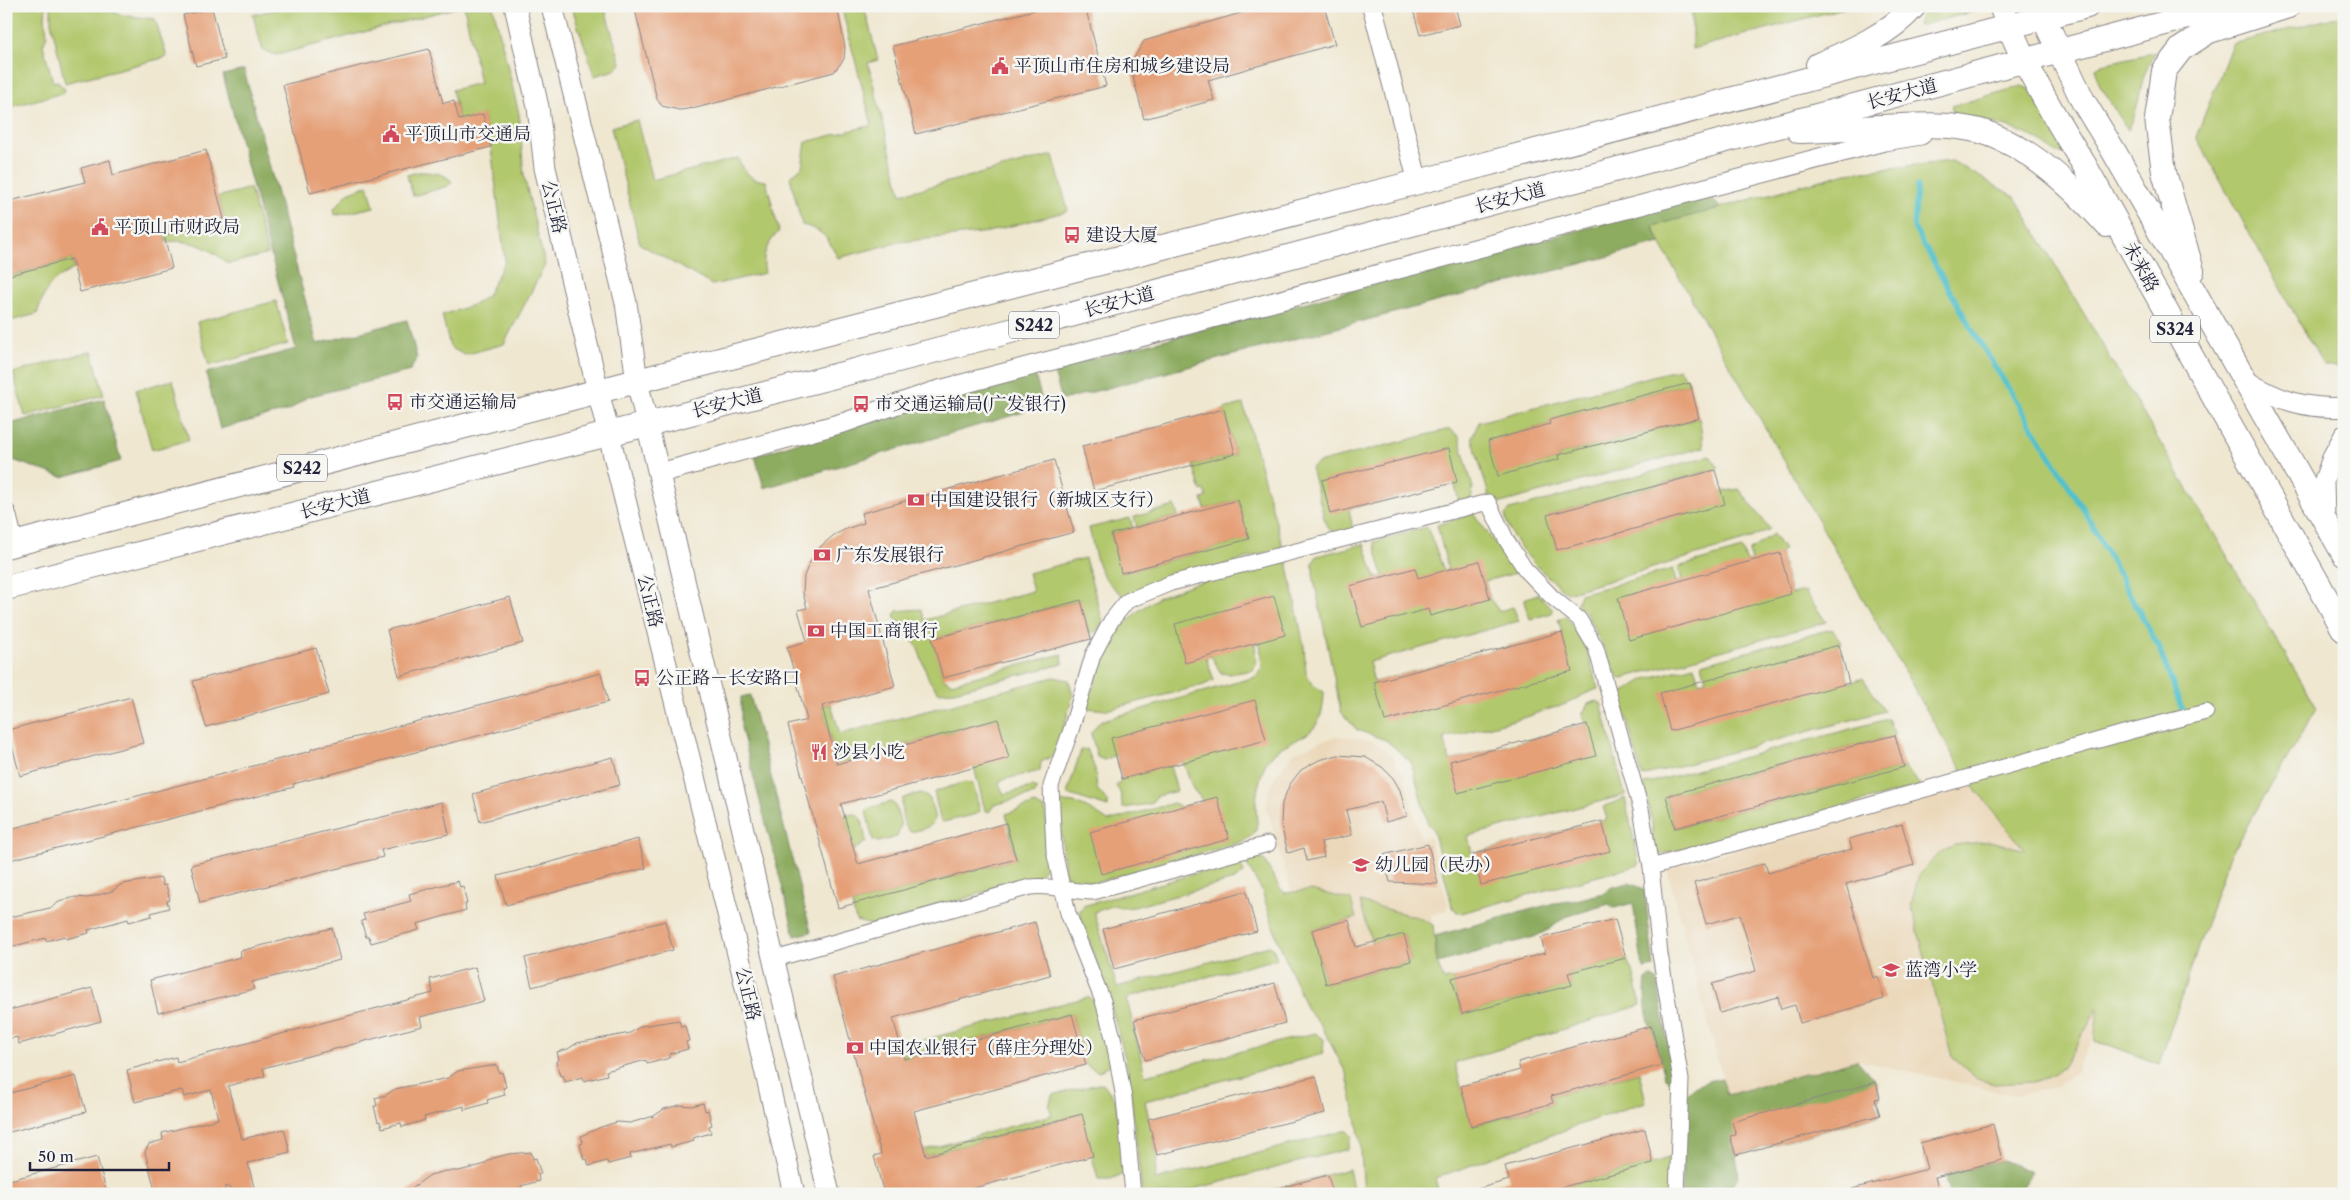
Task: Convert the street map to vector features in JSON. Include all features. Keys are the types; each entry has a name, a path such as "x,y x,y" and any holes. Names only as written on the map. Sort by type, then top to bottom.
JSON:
{"main road":[{"name":"公正路","path":"515,6 538,107 545,168 608,433 742,970 794,1194"},
{"name":"公正路","path":"552,6 626,303 637,380 829,1194"},
{"path":"1744,96 1842,55 1878,35 1906,16 1914,6"},
{"name":"S242","path":"10,545 637,380 1418,182 1744,96 2005,16 2087,6"},
{"name":"长安大道","path":"6,588 998,334 2229,6"},
{"path":"2222,344 2189,264 2164,172 2157,119 2164,71 2181,49 2209,32 2288,6"},
{"name":"未来路","path":"2040,12 2083,101 2113,150 2222,344 2344,554"},
{"name":"未来路","path":"2005,16 2055,118 2085,166 2135,257 2336,598 2344,630"},
{"path":"1757,132 1930,124 1980,131 1997,137 2043,164 2081,196 2135,257"}],"street":[{"path":"1372,6 1418,182"},
{"path":"660,473 846,422 932,392 1884,141 1927,134 1979,140 1997,137"},
{"path":"2243,379 2268,395 2287,402 2317,406 2344,406"},
{"path":"2326,523 2324,480 2333,455 2344,435"},
{"path":"1133,1194 1124,1098 1113,1037 1103,1001 1068,913 1054,851 1051,786 1071,730 1093,654 1111,621 1127,601 1171,583 1488,502 1507,541 1526,569 1552,597 1579,619 1596,648 1641,809 1651,867 1660,954 1681,1080 1677,1194"},
{"path":"6,513 10,545"},
{"path":"1651,867 2149,726 2206,712"},
{"path":"775,959 1030,887 1044,885 1093,892 1268,844"}],"shaded area":[{"name":"幼儿园（民办）","path":"1336,737 1350,737 1373,741 1393,757 1403,774 1421,839 1430,837 1448,904 1446,910 1431,915 1437,963 1324,987 1313,963 1266,807 1269,790 1276,775 1294,753 1321,741"},
{"name":"蓝湾小学","path":"1971,784 2037,865 2098,1005 2095,1034 2076,1071 2057,1087 2015,1095 1857,1060 1727,1095 1667,869"}],"green space":[{"path":"6,6 46,6 47,35 43,45 53,82 57,81 65,89 63,93 6,108"},
{"path":"51,6 102,6 120,15 155,19 167,57 65,83 51,22"},
{"path":"289,6 463,6 277,55 263,51 253,15"},
{"path":"464,6 493,6 519,114 524,176 545,265 504,344 464,355 450,347 442,315 473,305 487,296 505,261 491,147 483,115 459,120 452,90 480,83"},
{"path":"572,6 604,6 621,64 615,70 594,76"},
{"path":"841,6 864,6 878,60 868,63 901,194 1053,155 1068,211 988,232 900,242 838,258 824,236 816,230 802,225 790,177 802,167 806,142 872,125"},
{"path":"1692,6 1851,6 1692,49"},
{"path":"1932,6 1985,6 1984,9 1918,26 1921,16"},
{"path":"2344,15 2344,368 2323,365 2196,137 2232,44"},
{"path":"2156,52 2146,71 2133,120 2128,130 2097,81 2096,68 2103,64"},
{"path":"244,70 317,344 407,320 417,358 410,371 307,397 290,410 220,429 206,373 296,349 223,75"},
{"path":"2022,86 2034,91 2067,153 2056,153 2038,139 2014,129 1954,115 1952,106"},
{"path":"637,120 652,180 738,158 748,174 755,179 766,181 779,231 766,250 764,260 765,273 712,285 640,244 611,127"},
{"path":"1952,161 2015,197 2317,708 2228,858 2159,1064 2109,1045 2094,1042 2098,1007 2065,1065 2051,1076 2033,1082 1994,1084 1977,1079 1952,1057 1911,905 1919,874 1942,851 1954,845 1990,841 2025,850 1971,784 1950,751 1662,247 1653,226 1847,173"},
{"path":"418,172 441,174 452,182 448,186 413,196 407,175"},
{"path":"368,185 374,207 339,215 334,214 334,209 348,193"},
{"path":"250,188 268,254 228,264 200,245 175,241 166,242 164,235 224,219 218,197"},
{"path":"1708,196 1721,208 1653,226 1660,243 1062,400 1053,369"},
{"path":"72,259 74,269 54,281 46,292 37,314 6,322 6,270 8,276"},
{"path":"276,301 288,344 209,366 197,322"},
{"path":"92,351 104,395 25,416 13,373"},
{"path":"1679,369 1690,383 1550,420 1550,424 1489,441 1498,475 1559,459 1558,455 1699,418 1704,447 1501,503 1489,496 1472,437 1479,422"},
{"path":"1034,372 1042,400 1023,405 1024,412 764,488 755,456 935,399"},
{"path":"173,380 189,440 152,450 136,390"},
{"path":"104,399 121,461 62,477 7,458 6,425"},
{"path":"1243,404 1283,547 1124,596 1108,582 1103,574 1096,558 1089,528 1130,518 1133,528 1111,534 1122,573 1248,539 1238,500 1205,509 1202,499 1207,497 1204,490 1201,491 1193,465 1235,454 1224,409"},
{"path":"1450,429 1459,437 1473,488 1471,499 1459,502 1454,482 1349,509 1353,530 1334,534 1326,525 1311,468 1318,463"},
{"path":"1710,456 1719,468 1548,515 1557,549 1724,504 1721,492 1739,489 1770,529 1744,541 1567,593 1521,548 1508,526 1505,515 1510,510"},
{"path":"1175,506 1178,516 1137,527 1134,517"},
{"path":"1474,514 1516,573 1485,581 1490,599 1499,611 1513,607 1519,621 1369,662 1374,682 1562,632 1558,620 1566,616 1587,650 1598,689 1567,703 1530,716 1444,738 1450,761 1587,724 1582,715 1588,704 1596,701 1601,703 1625,795 1468,836 1472,854 1602,821 1607,819 1603,807 1625,798 1639,865 1461,913 1457,912 1452,906 1433,829 1428,824 1411,762 1386,740 1357,730 1341,712 1313,574 1313,563 1317,556 1364,544 1376,578 1383,577 1374,542 1427,527 1444,570 1448,569 1437,525"},
{"path":"1773,534 1784,550 1780,553 1791,594 1805,591 1826,622 1619,679 1586,613 1577,604 1580,594 1673,569 1676,582 1682,580 1678,567 1742,549 1747,562 1752,561 1749,551"},
{"path":"1085,558 1103,622 1097,631 1090,633 1080,600 933,639 943,678 951,683 1062,654 1063,664 954,691 938,692 929,680 917,646 894,617 897,611 921,609 925,620 1033,591 1028,573"},
{"path":"1287,561 1304,647 1306,673 1313,685 1324,692 1322,711 1317,723 1310,732 1273,754 1265,765 1257,794 1257,823 1255,832 1246,840 1238,843 1094,883 1079,883 1065,877 1059,804 1065,802 1077,804 1108,821 1174,803 1181,807 1203,801 1193,789 1183,762 1170,766 1177,791 1157,796 1150,804 1123,808 1120,792 1116,786 1122,779 1116,755 1104,760 1097,757 1091,733 1100,721 1255,677 1262,668 1260,642 1255,644 1256,663 1253,670 1229,674 1221,673 1211,656 1206,658 1214,680 1204,685 1106,710 1086,708 1109,640 1138,611 1159,597 1193,584"},
{"path":"1538,594 1553,610 1552,613 1530,619 1524,602 1526,598"},
{"path":"1832,629 1842,643 1839,645 1849,683 1863,678 1885,711 1642,776 1620,694 1645,679 1694,666 1699,682 1706,680 1702,664"},
{"path":"1054,677 1069,680 1073,696 1056,754 1041,762 1040,771 1001,780 999,784 1004,794 1032,787 1037,789 1035,794 994,805 989,812 985,810 974,767 998,719 837,764 822,706 831,704 840,734"},
{"path":"750,695 811,932 795,936 741,728 741,697"},
{"path":"1888,719 1895,735 1666,796 1675,828 1904,767 1921,786 1654,856 1652,822 1644,784"},
{"path":"1087,749 1095,769 1097,789 1108,802 1108,807 1067,794 1081,750"},
{"path":"965,782 973,784 980,811 977,814 943,822 940,819 934,792"},
{"path":"921,793 930,799 935,819 928,827 911,832 902,816 903,798"},
{"path":"891,802 895,805 901,825 897,837 878,842 873,840 866,811 869,808"},
{"path":"1035,804 1045,809 1050,864 1045,867 1040,875 876,926 856,921 852,904 1016,859 1006,814"},
{"path":"856,814 862,820 866,842 854,850 844,815"},
{"path":"1252,857 1264,860 1279,887 1285,893 1311,890 1351,900 1356,918 1312,930 1326,984 1411,961 1404,934 1372,943 1360,902 1417,917 1433,925 1437,963 1444,980 1452,978 1462,1014 1571,985 1568,973 1626,958 1634,975 1641,1005 1455,1063 1472,1126 1553,1104 1551,1096 1639,1072 1646,1102 1435,1178 1439,1194 1364,1194 1360,1138 1347,1075 1321,1025 1307,1010 1277,938 1262,891 1245,861"},
{"path":"1235,862 1241,865 1244,873 1234,880 1134,907 1120,908 1115,905 1094,912 1117,987 1269,946 1274,950 1277,959 1132,996 1127,1000 1145,1075 1315,1033 1324,1039 1323,1054 1145,1101 1157,1155 1155,1180 1343,1131 1347,1131 1352,1136 1348,1149 1175,1194 1142,1194 1128,1069 1109,998 1079,912 1083,906"},
{"path":"1629,883 1644,889 1654,967 1644,969 1633,903 1614,908 1609,904 1565,917 1550,929 1534,937 1437,963 1435,936 1554,903 1572,901 1604,893 1612,887"},
{"path":"1651,976 1657,980 1674,1078 1670,1082 1665,1077 1648,1017 1645,992 1646,980"},
{"path":"1088,997 1097,1003 1111,1064 1099,1072 1086,1065 1072,1014 904,1059 901,1046"},
{"path":"1857,1060 1876,1082 1880,1098 1875,1100 1880,1115 1736,1155 1738,1174 1730,1188 1724,1192 1707,1195 1681,1194 1686,1094 1690,1090 1703,1083 1722,1078 1727,1095"},
{"path":"1103,1083 1116,1101 1125,1173 1111,1179 1098,1179 1081,1114 926,1156 924,1150 1052,1115 1049,1107 1052,1095"},
{"path":"1672,1157 1668,1194 1536,1194 1653,1163"},
{"path":"2002,1160 2032,1172 2017,1194 1950,1194 1945,1175"},
{"path":"1349,1169 1354,1194 1256,1194"}],"building":[{"path":"634,6 837,6 845,47 844,59 834,72 696,108 679,110 662,106 657,99"},
{"name":"平顶山市住房和城乡建设局","path":"1050,6 1085,6 1106,86 916,134 893,46"},
{"path":"1265,6 1324,6 1335,44 1208,80 1214,100 1144,119 1130,65 1144,41"},
{"path":"1412,6 1455,6 1460,25 1420,35"},
{"path":"212,8 225,59 196,66 183,15"},
{"name":"平顶山市交通局","path":"429,49 443,103 454,101 459,120 483,114 491,147 310,193 283,85"},
{"name":"平顶山市财政局","path":"206,150 224,219 164,235 172,268 80,292 72,259 6,276 6,202 85,182 81,168 110,160 113,175"},
{"path":"1690,383 1699,418 1558,455 1559,459 1498,476 1488,441 1550,424 1549,420"},
{"path":"1224,409 1235,454 1094,491 1082,446"},
{"path":"1449,448 1457,482 1330,514 1322,480"},
{"path":"1054,460 1074,532 869,589 895,686 822,706 837,764 998,719 1009,758 841,804 858,864 1006,823 1016,859 838,908 788,725 807,720 787,647 807,641 798,610 807,608 803,593 804,576 809,564 821,546 834,535 864,523 862,513"},
{"path":"1715,470 1725,504 1557,550 1547,515"},
{"path":"1238,500 1249,539 1121,573 1111,534"},
{"path":"1780,553 1791,594 1629,640 1618,598"},
{"path":"1479,561 1490,599 1430,616 1428,609 1362,627 1350,586 1415,568 1418,578"},
{"path":"1274,596 1285,635 1185,663 1175,624"},
{"path":"510,597 523,643 399,676 387,630"},
{"path":"1081,600 1091,639 943,678 932,639"},
{"path":"1562,632 1572,671 1385,721 1374,682"},
{"path":"1839,645 1849,683 1670,731 1660,693"},
{"path":"316,648 329,694 206,727 193,681"},
{"path":"601,673 608,702 293,784 294,787 6,861 6,830"},
{"path":"131,697 143,743 20,776 8,730"},
{"path":"1255,700 1266,740 1122,779 1111,738"},
{"path":"1587,724 1596,756 1458,793 1450,761"},
{"path":"1895,735 1904,767 1675,828 1666,796"},
{"path":"1338,755 1365,757 1382,767 1393,778 1400,790 1407,816 1386,822 1381,802 1346,810 1352,835 1321,842 1324,857 1307,861 1304,848 1288,853 1281,825 1282,803 1290,784 1301,770 1319,760"},
{"path":"613,757 620,785 480,822 473,794"},
{"path":"1217,797 1229,839 1101,874 1090,832"},
{"path":"442,802 449,834 381,850 383,857 200,903 191,865"},
{"path":"1602,821 1610,851 1481,885 1473,854"},
{"path":"1902,824 1914,865 1846,884 1873,978 1878,976 1884,999 1800,1023 1795,1005 1781,1009 1778,997 1720,1013 1712,984 1756,971 1740,915 1706,924 1694,883 1765,863 1768,873 1852,849 1849,839"},
{"path":"638,839 646,868 506,905 498,876"},
{"path":"1428,844 1438,884 1390,882 1383,855"},
{"path":"161,878 163,886 166,885 170,900 167,901 169,908 151,913 152,916 129,922 128,919 88,930 89,933 66,939 65,936 46,941 46,938 6,948 6,918 50,908 59,902 75,897 88,898 112,891 122,884"},
{"path":"458,881 460,887 463,886 467,904 465,904 466,910 417,924 419,930 371,943 369,937 366,937 361,921 365,920 363,914 411,901 409,894"},
{"path":"1246,891 1257,931 1114,969 1103,929"},
{"path":"1615,919 1626,958 1568,973 1572,985 1462,1014 1452,978 1545,953 1541,938"},
{"path":"1349,920 1356,947 1404,934 1411,961 1326,984 1312,930"},
{"path":"665,921 673,950 532,987 525,958"},
{"path":"1035,922 1050,975 893,1018 904,1059 1072,1014 1086,1065 914,1111 926,1156 1082,1114 1093,1156 952,1194 884,1194 874,1156 881,1154 833,977"},
{"path":"332,928 340,960 252,982 254,989 158,1013 150,980 241,957 240,951"},
{"path":"475,967 484,1001 420,1017 422,1026 263,1068 265,1076 228,1086 242,1139 284,1129 290,1152 248,1163 255,1191 241,1194 225,1186 224,1194 156,1194 145,1152 149,1144 163,1140 162,1133 218,1119 211,1090 184,1097 182,1090 135,1102 127,1070 176,1057 177,1062 433,993 430,979"},
{"path":"1275,983 1285,1023 1145,1060 1134,1020"},
{"path":"92,988 101,1021 19,1044 17,1037 6,1040 6,1011"},
{"path":"679,1020 681,1027 685,1026 689,1041 686,1042 688,1049 670,1054 670,1058 647,1064 646,1060 606,1071 607,1075 584,1081 583,1077 565,1082 563,1075 560,1076 556,1061 559,1060 557,1052 568,1049 577,1043 630,1033 641,1026"},
{"path":"1651,1026 1662,1065 1551,1096 1553,1103 1471,1126 1461,1086 1520,1070 1518,1062"},
{"path":"497,1065 499,1073 502,1072 506,1087 503,1088 505,1095 487,1100 488,1103 464,1110 464,1106 424,1117 425,1120 402,1127 401,1123 382,1128 380,1121 378,1122 374,1106 377,1106 375,1098 386,1095 395,1089 448,1078 458,1071"},
{"path":"76,1076 86,1112 6,1133 6,1094"},
{"path":"1316,1076 1325,1113 1157,1155 1148,1119"},
{"path":"1876,1082 1880,1098 1875,1099 1880,1115 1736,1155 1730,1136 1736,1135 1732,1122"},
{"path":"703,1103 705,1111 708,1110 712,1125 709,1126 711,1133 693,1138 694,1141 671,1147 670,1144 630,1154 631,1158 608,1164 607,1161 589,1166 587,1159 584,1160 580,1144 583,1143 581,1136 617,1122 630,1123 654,1116 664,1109 680,1105 692,1106"},
{"path":"1993,1124 2002,1160 1935,1177 1940,1194 1852,1194 1852,1189 1927,1169 1920,1143"},
{"path":"1645,1129 1653,1163 1536,1194 1478,1194 1477,1189 1509,1180 1505,1166"},
{"path":"531,1152 533,1159 536,1158 541,1174 538,1174 539,1181 521,1186 522,1190 507,1194 403,1194 430,1175 446,1171 459,1171 482,1165 493,1158 509,1154"},
{"path":"97,1157 107,1194 6,1194 6,1181"},
{"path":"1328,1175 1333,1194 1277,1194 1276,1189"}],"waterway":[{"path":"1917,186 1914,228 1973,331 2085,512 2158,646 2182,709"}],"place":[{"name":"平顶山市住房和城乡建设局","path":"1000,66"},
{"name":"平顶山市交通局","path":"391,134"},
{"name":"平顶山市财政局","path":"100,227"},
{"name":"建设大厦","path":"1072,235"},
{"name":"市交通运输局","path":"395,402"},
{"name":"市交通运输局(广发银行)","path":"861,404"},
{"name":"中国建设银行（新城区支行）","path":"916,500"},
{"name":"广东发展银行","path":"822,555"},
{"name":"中国工商银行","path":"816,631"},
{"name":"公正路－长安路口","path":"642,678"},
{"name":"沙县小吃","path":"819,752"},
{"name":"幼儿园（民办）","path":"1361,865"},
{"name":"蓝湾小学","path":"1891,970"},
{"name":"中国农业银行（薛庄分理处）","path":"855,1048"}]}
